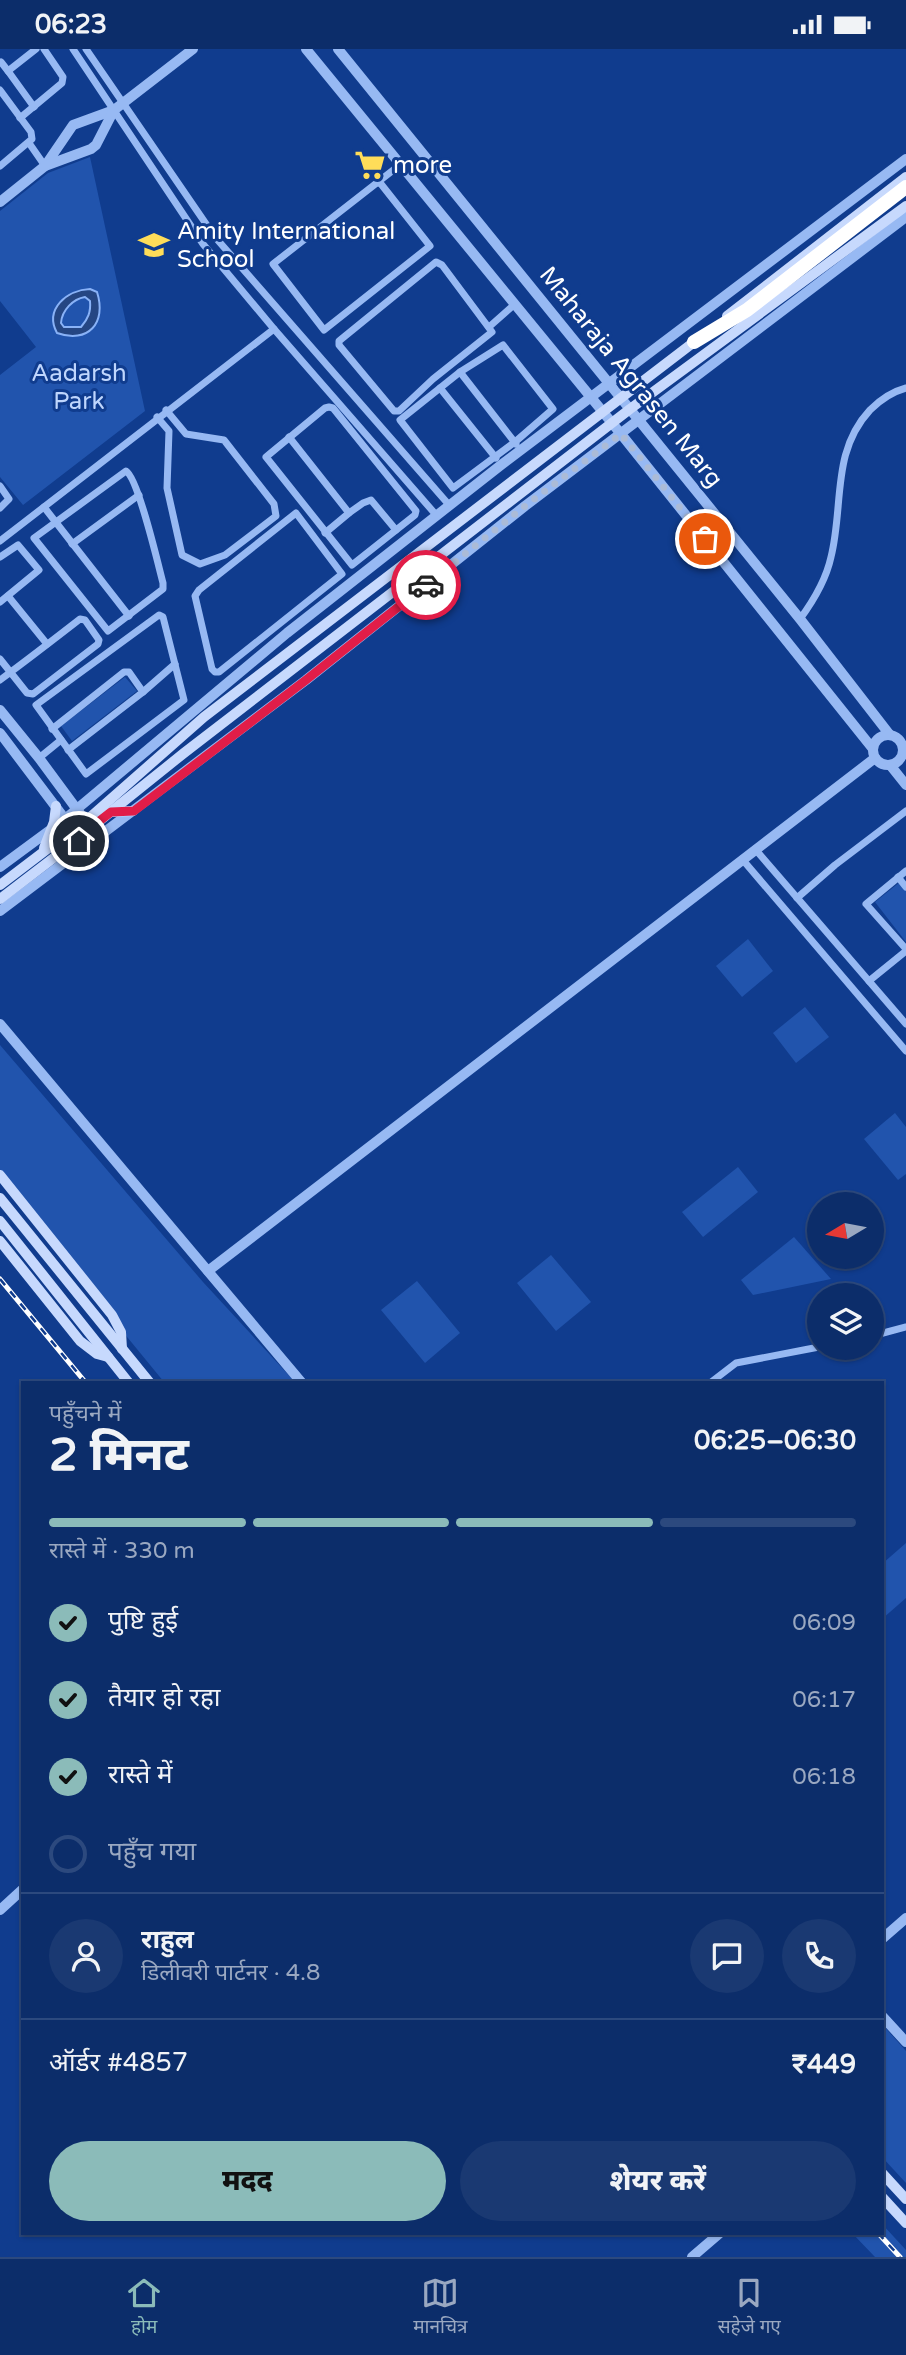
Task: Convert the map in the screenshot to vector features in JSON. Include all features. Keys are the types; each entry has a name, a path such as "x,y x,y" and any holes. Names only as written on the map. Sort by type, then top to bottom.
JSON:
{"highway":[{"path":"694,342 747,310 906,187"}],"main road":[{"path":"85,818 204,717 906,177"},
{"path":"111,812 629,408 906,206"},
{"path":"43,851 53,827 56,806"},
{"path":"0,899 71,829 74,822 111,812 134,811"},
{"path":"71,829 89,839 93,833 85,818"},
{"path":"0,884 71,829"},
{"path":"0,1175 112,1315 121,1332 122,1349"},
{"path":"0,1198 148,1381"},
{"path":"0,1221 127,1381"},
{"path":"0,1241 80,1341 97,1355 108,1357"},
{"path":"884,2175 906,2199"},
{"path":"884,2199 906,2223"}],"street":[{"path":"8,71 36,49"},
{"path":"20,118 63,79 44,49"},
{"path":"73,49 215,237 450,506"},
{"path":"86,49 118,107 203,244 274,330 437,516"},
{"path":"0,202 45,166 73,125 118,107 193,49"},
{"name":"Maharaja Agrasen Marg","path":"306,49 621,434 874,753"},
{"name":"Maharaja Agrasen Marg","path":"338,49 901,742"},
{"path":"1,62 34,107"},
{"path":"0,90 31,132 32,139 0,166"},
{"path":"45,166 96,145 118,107"},
{"path":"29,143 45,166"},
{"path":"518,446 553,409 503,345 460,372 400,420 453,488 498,461 610,385 906,159"},
{"path":"378,183 429,243 429,249 328,330 321,329 273,264 401,164"},
{"path":"399,221 406,215"},
{"path":"0,911 306,680 525,506 906,217"},
{"path":"436,263 442,265 489,327 492,333 433,379 399,411 394,411 339,345 341,338 436,263"},
{"path":"489,327 515,304"},
{"path":"0,541 274,330"},
{"path":"460,372 518,446"},
{"path":"440,388 498,461"},
{"path":"800,619 817,596 831,558 847,446 858,423 880,400 906,388"},
{"path":"325,408 333,408 415,509 415,515 350,564 266,459 266,456 289,437 325,408"},
{"path":"158,417 169,431 167,488 182,555 200,564 225,555 276,516 274,504 224,440 186,434 166,411"},
{"path":"289,437 349,513"},
{"path":"0,710 85,818 287,633 450,506 498,461"},
{"path":"126,471 132,475 139,495 163,583 161,592 111,631 106,631 34,536 126,471"},
{"path":"0,486 9,499 0,508"},
{"path":"72,544 139,495"},
{"path":"326,533 363,503 371,501 396,530"},
{"path":"44,507 129,617"},
{"path":"296,513 342,574 279,624 219,672 215,672 212,669 195,596 296,513"},
{"path":"0,557 18,545 39,571 0,602"},
{"path":"356,562 365,572"},
{"path":"8,596 47,644"},
{"path":"159,615 163,617 182,702 88,773 85,773 52,729 36,705 159,615"},
{"path":"0,659 11,672 27,693 33,694 99,642 83,619 47,644 11,672 0,680"},
{"path":"279,624 287,633"},
{"path":"68,750 175,664"},
{"path":"52,729 124,672 129,672 143,692"},
{"path":"0,733 71,829"},
{"path":"39,758 61,740"},
{"path":"208,1271 755,849 874,753 877,740 901,742 901,759 890,765 883,764 874,753"},
{"path":"890,765 906,785"},
{"path":"797,898 906,811"},
{"path":"0,867 53,827 71,829"},
{"path":"755,849 904,1018"},
{"path":"742,859 906,1051"},
{"path":"869,981 906,950 866,904 906,870"},
{"path":"898,877 906,887"},
{"path":"0,1024 300,1381"},
{"path":"884,1333 906,1327"},
{"path":"713,1381 736,1363 807,1349"},
{"path":"0,1910 21,1891"},
{"path":"884,1936 906,1918"},
{"path":"884,2018 906,2042"},
{"path":"692,2257 718,2235"}],"green space":[{"name":"Aadarsh Park","path":"90,157 145,411 23,505 0,477 0,375 36,347 0,301 0,211 48,173"},
{"path":"125,677 137,691 72,741 61,726"},
{"path":"900,882 906,890 906,942 875,902"},
{"path":"748,939 773,971 742,997 716,966"},
{"path":"805,1007 829,1037 796,1063 773,1033"},
{"path":"0,1045 203,1282 294,1381 163,1381 0,1182"},
{"path":"895,1113 906,1127 906,1174 898,1180 864,1139"},
{"path":"738,1167 758,1192 703,1237 682,1212"},
{"path":"794,1237 807,1252 807,1269 822,1269 831,1279 753,1295 741,1280"},
{"path":"551,1255 591,1302 556,1331 517,1283"},
{"path":"417,1281 460,1333 425,1363 381,1310"},
{"path":"906,1543 906,1598 884,1617 884,1562"},
{"path":"884,2026 906,2051 906,2183 884,2159"},
{"path":"884,2226 906,2250 906,2257 875,2257 854,2235 884,2235"}],"shaded area":[{"path":"90,289 97,292 97,321 86,333 78,336 57,333 53,316 56,309 66,297","holes":["85,297 90,301 89,315 81,327 64,327 62,318 69,306"]}],"railway":[{"path":"0,1279 84,1381"},
{"path":"880,2235 900,2257"}],"way so far":[{"path":"426,585 621,434 705,539"}],"place":[{"name":"more","path":"370,165"},
{"name":"Amity International School","path":"154,245"}],"route":[{"path":"79,841 92,837 93,826 111,812 134,811 426,585"}]}
